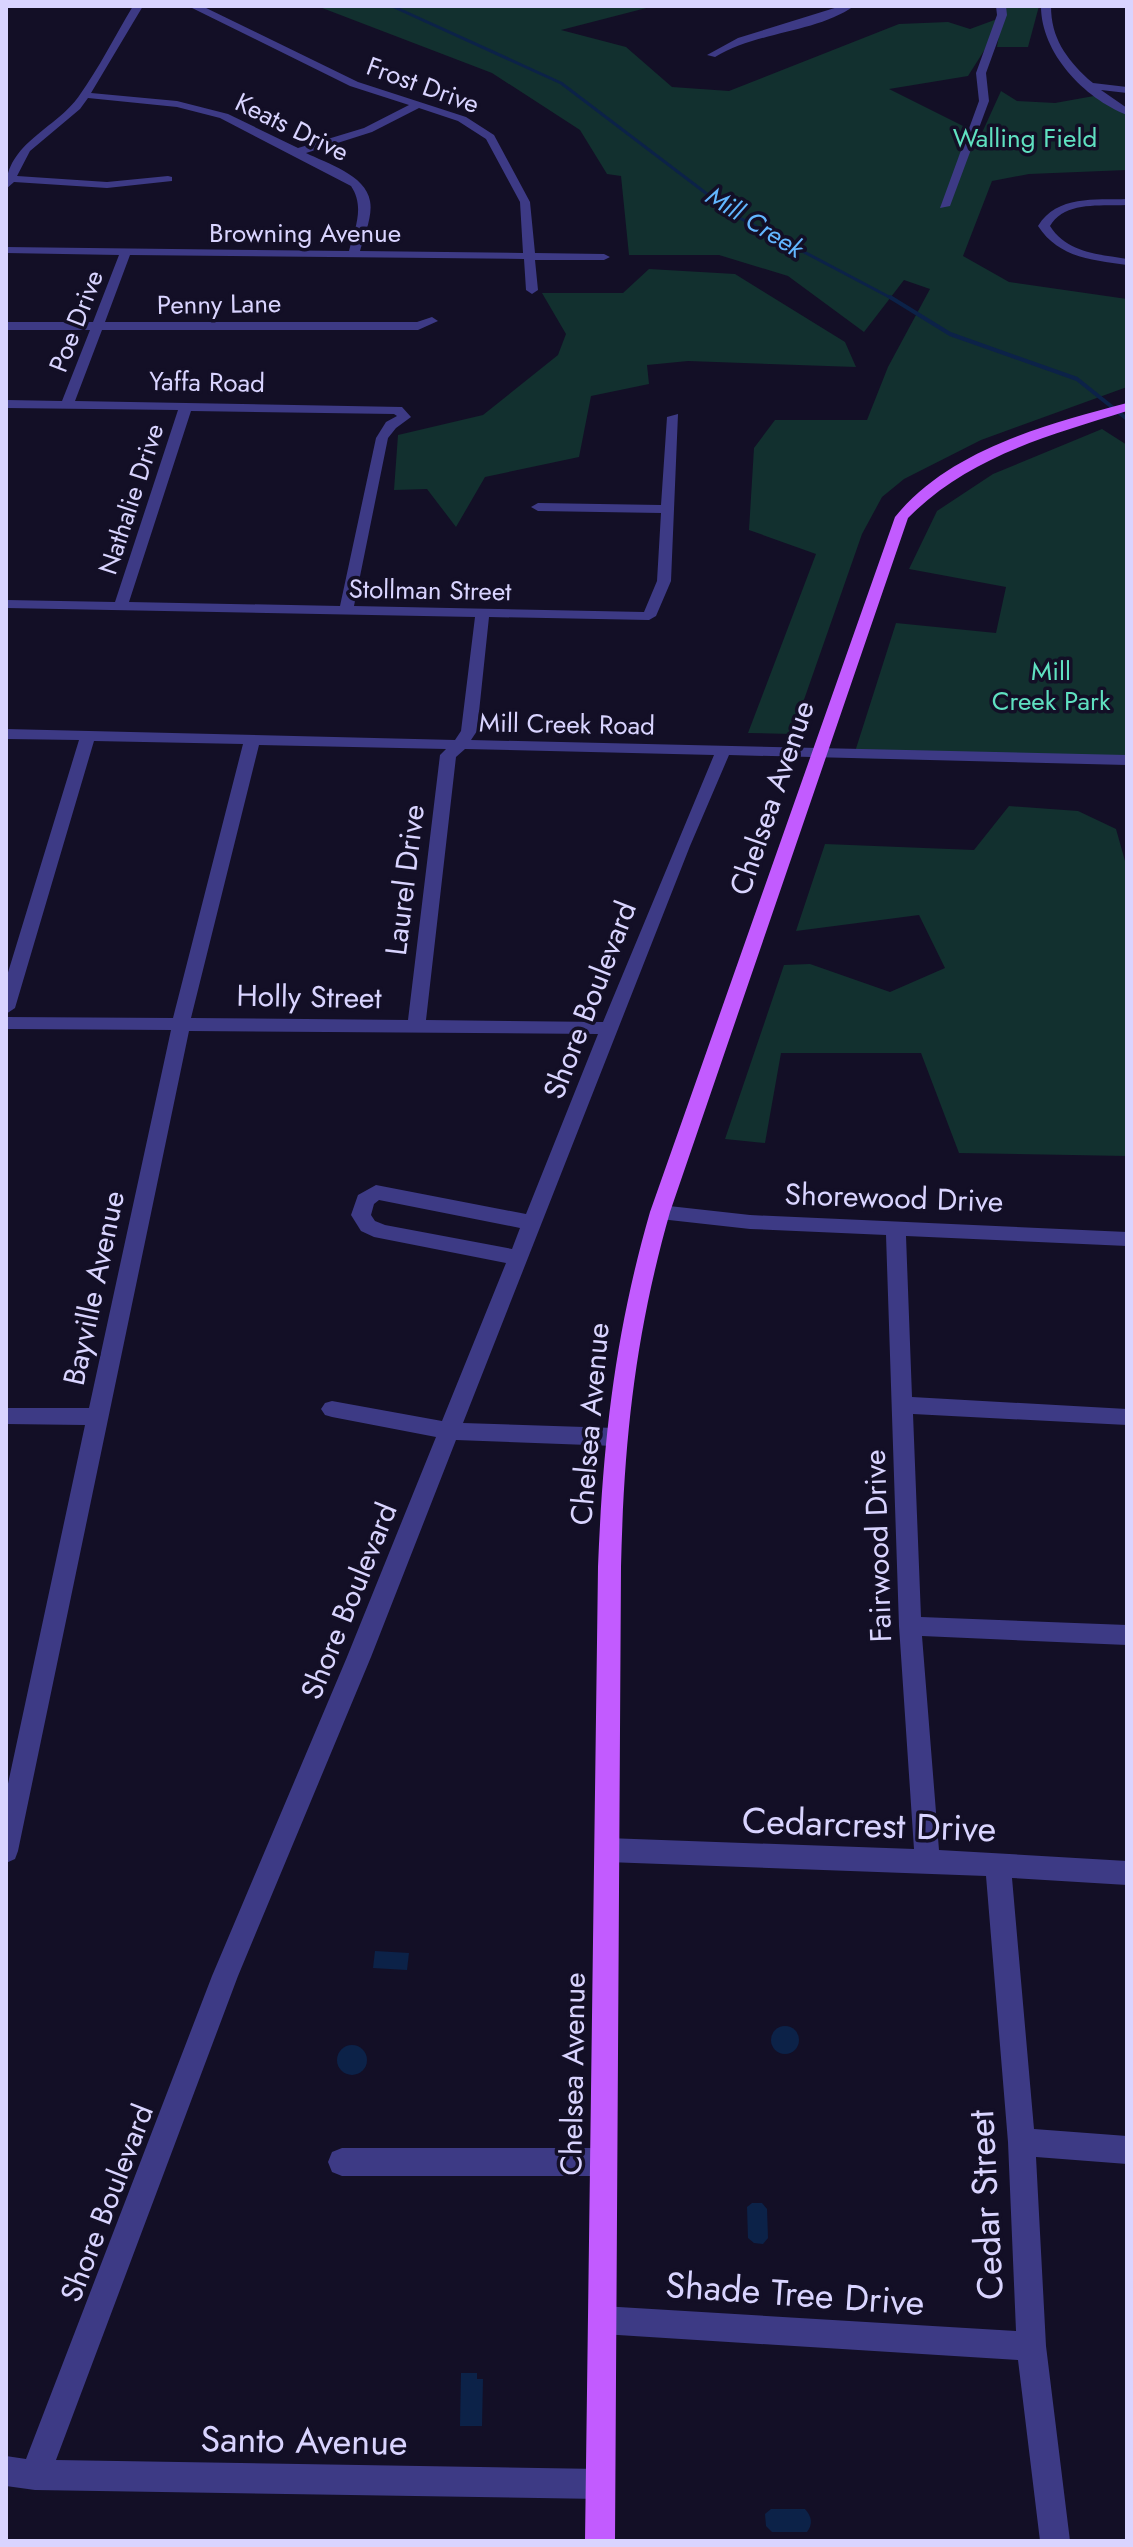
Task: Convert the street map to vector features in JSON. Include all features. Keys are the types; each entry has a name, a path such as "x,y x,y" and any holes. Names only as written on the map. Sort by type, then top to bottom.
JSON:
{"main road":[{"name":"Chelsea Avenue","path":"600,2541 615,1437 621,1377 634,1303 660,1212 902,517 915,501 948,476 982,459 1126,407"}],"street":[{"path":"138,6 85,95 76,107 26,149 8,181 134,186 168,179"},
{"name":"Frost Drive","path":"193,6 354,84 462,119 490,137 525,202 532,290"},
{"path":"712,55 728,44 823,19 849,6"},
{"path":"944,206 984,101 981,73 1002,15 1001,6"},
{"path":"1046,6 1049,30 1065,61 1088,86 1127,112"},
{"path":"1088,86 1127,90"},
{"name":"Keats Drive","path":"85,95 201,109 241,122 337,172 363,191 364,216 353,255"},
{"path":"300,151 368,130 418,105"},
{"path":"1127,202 1075,204 1051,214 1044,226 1049,237 1070,251 1127,262"},
{"name":"Browning Avenue","path":"6,250 604,257"},
{"name":"Poe Drive","path":"67,405 125,253"},
{"name":"Penny Lane","path":"6,326 418,326 432,321"},
{"name":"Yaffa Road","path":"6,404 397,410 405,417 391,425 382,438 346,612"},
{"name":"Nathalie Drive","path":"120,607 186,406"},
{"name":"Stollman Street","path":"6,604 649,616 664,581 673,417"},
{"path":"538,507 666,509"},
{"name":"Laurel Drive","path":"416,1026 448,755 469,731 482,615"},
{"name":"Mill Creek Road","path":"6,734 1127,760"},
{"path":"6,1008 88,736"},
{"name":"Bayville Avenue","path":"6,1851 181,1024 252,740"},
{"name":"Shore Boulevard","path":"21,2473 359,1657 682,846 723,752"},
{"name":"Holly Street","path":"6,1023 612,1028"},
{"path":"519,1258 381,1232 368,1226 361,1215 365,1200 376,1192 533,1223"},
{"name":"Shorewood Drive","path":"660,1212 750,1222 1127,1239"},
{"name":"Fairwood Drive","path":"896,1228 910,1626 927,1861"},
{"path":"902,1405 1127,1417"},
{"path":"332,1409 449,1431 615,1437"},
{"path":"6,1416 98,1417"},
{"path":"910,1626 1127,1635"},
{"name":"Cedarcrest Drive","path":"607,1850 927,1861 1127,1873"},
{"name":"Cedar Street","path":"998,1865 1022,2142 1031,2346 1055,2541"},
{"path":"1022,2142 1127,2150"},
{"path":"342,2162 603,2162"},
{"name":"Shade Tree Drive","path":"602,2320 1031,2346"},
{"name":"Santo Avenue","path":"21,2473 600,2484"}],"green space":[{"name":"Walling Field","path":"317,6 654,6 561,30 626,47 672,87 729,91 899,24 948,22 970,29 1000,18 968,76 889,89 981,135 1001,91 1017,101 1055,103 1094,96 1127,114 1127,170 1029,174 992,181 963,256 1009,282 1127,299 1127,387 981,440 904,479 882,497 862,534 792,734 748,733 816,554 749,530 754,448 775,420 867,420 888,367 930,289 904,280 864,332 788,276 719,255 629,255 621,176 607,174 580,130 492,73"},
{"path":"1004,6 1039,6 1028,47 997,47"},
{"path":"649,269 735,274 845,342 856,367 688,361 647,365 649,384 591,396 579,457 485,477 456,527 427,489 394,490 398,435 483,415 558,355 566,334 542,293 623,293"},
{"name":"Mill Creek Park","path":"1102,429 1127,445 1127,763 853,758 896,623 996,633 1006,587 909,569 937,511 993,474"},
{"path":"1009,806 1078,811 1116,829 1127,868 1127,1156 959,1153 921,1053 781,1053 765,1143 725,1139 784,965 810,964 890,992 945,968 919,915 796,931 825,844 974,850"}],"water":[{"path":"375,1951 409,1953 407,1970 373,1968"},
{"path":"785,2026 795,2030 799,2040 795,2050 785,2054 775,2050 771,2040 775,2030"},
{"path":"352,2045 363,2049 367,2060 363,2071 352,2075 341,2071 337,2060 341,2049"},
{"path":"752,2203 762,2203 767,2209 768,2238 763,2244 754,2243 748,2238 747,2207"},
{"path":"461,2373 477,2373 477,2379 483,2379 482,2426 460,2426"},
{"path":"771,2509 805,2509 811,2520 809,2529 807,2532 772,2532 766,2526 765,2514"}],"waterway":[{"name":"Mill Creek","path":"392,6 561,83 736,216 893,299"},
{"name":"Mill Creek","path":"890,297 950,334 1077,379 1127,419"}]}
